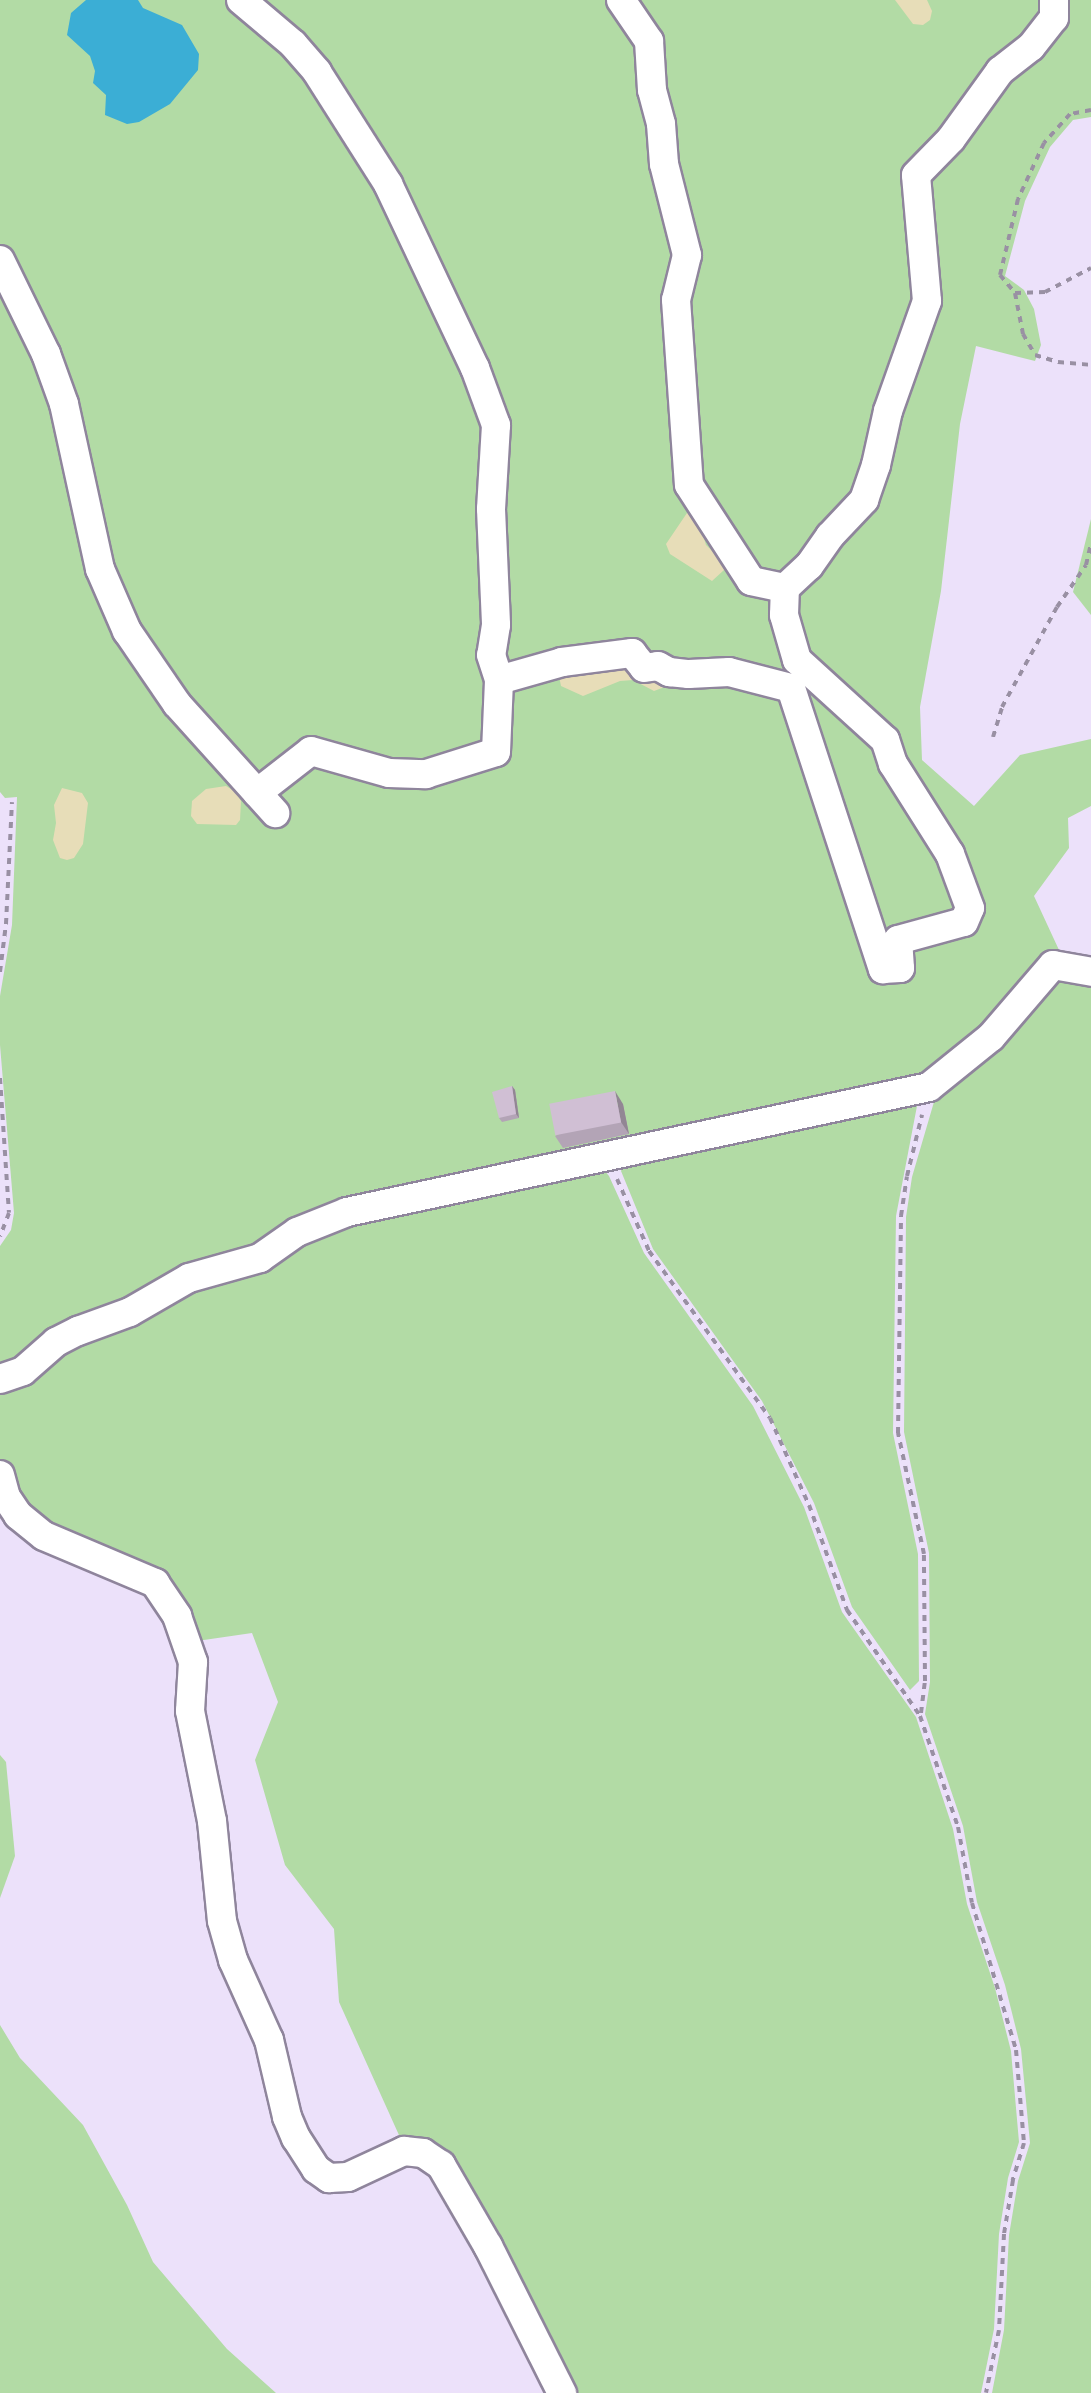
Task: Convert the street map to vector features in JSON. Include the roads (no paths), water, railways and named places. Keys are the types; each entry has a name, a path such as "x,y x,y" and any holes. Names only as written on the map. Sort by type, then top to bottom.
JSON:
{"street":[{"path":"0,260 46,354 64,404 100,569 127,631 177,704 266,803 311,751 389,773 426,774 496,752 499,680 491,655 496,625 491,509 496,425 475,368 388,184 317,72 293,44 241,0"},
{"path":"621,0 649,41 652,90 661,124 664,164 687,255 676,300 689,485 751,581 785,588"},
{"path":"499,680 562,662 632,653 644,668 658,666 669,672 689,674 729,672 791,688 883,969 900,968 898,940 964,922 970,908 950,854 893,764 885,740 797,660 784,615 785,588 809,566 830,536 864,500 876,465 888,411 927,301 916,175 951,139 1000,71 1031,47 1054,18 1054,0"},
{"path":"0,1379 23,1371 56,1342 78,1331 130,1312 189,1278 260,1258 297,1232 347,1212 929,1087 991,1037 1053,965 1091,972"},
{"path":"0,1475 6,1497 18,1515 44,1536 155,1583 177,1616 193,1662 190,1711 212,1821 222,1921 233,1960 269,2040 284,2105 296,2138 316,2169 329,2178 348,2177 404,2151 423,2153 441,2165 488,2246 562,2393"}],"water":[{"path":"86,0 138,0 143,8 182,25 199,54 198,70 170,104 139,122 127,124 105,115 106,95 93,83 95,71 90,56 67,35 71,13"}]}
